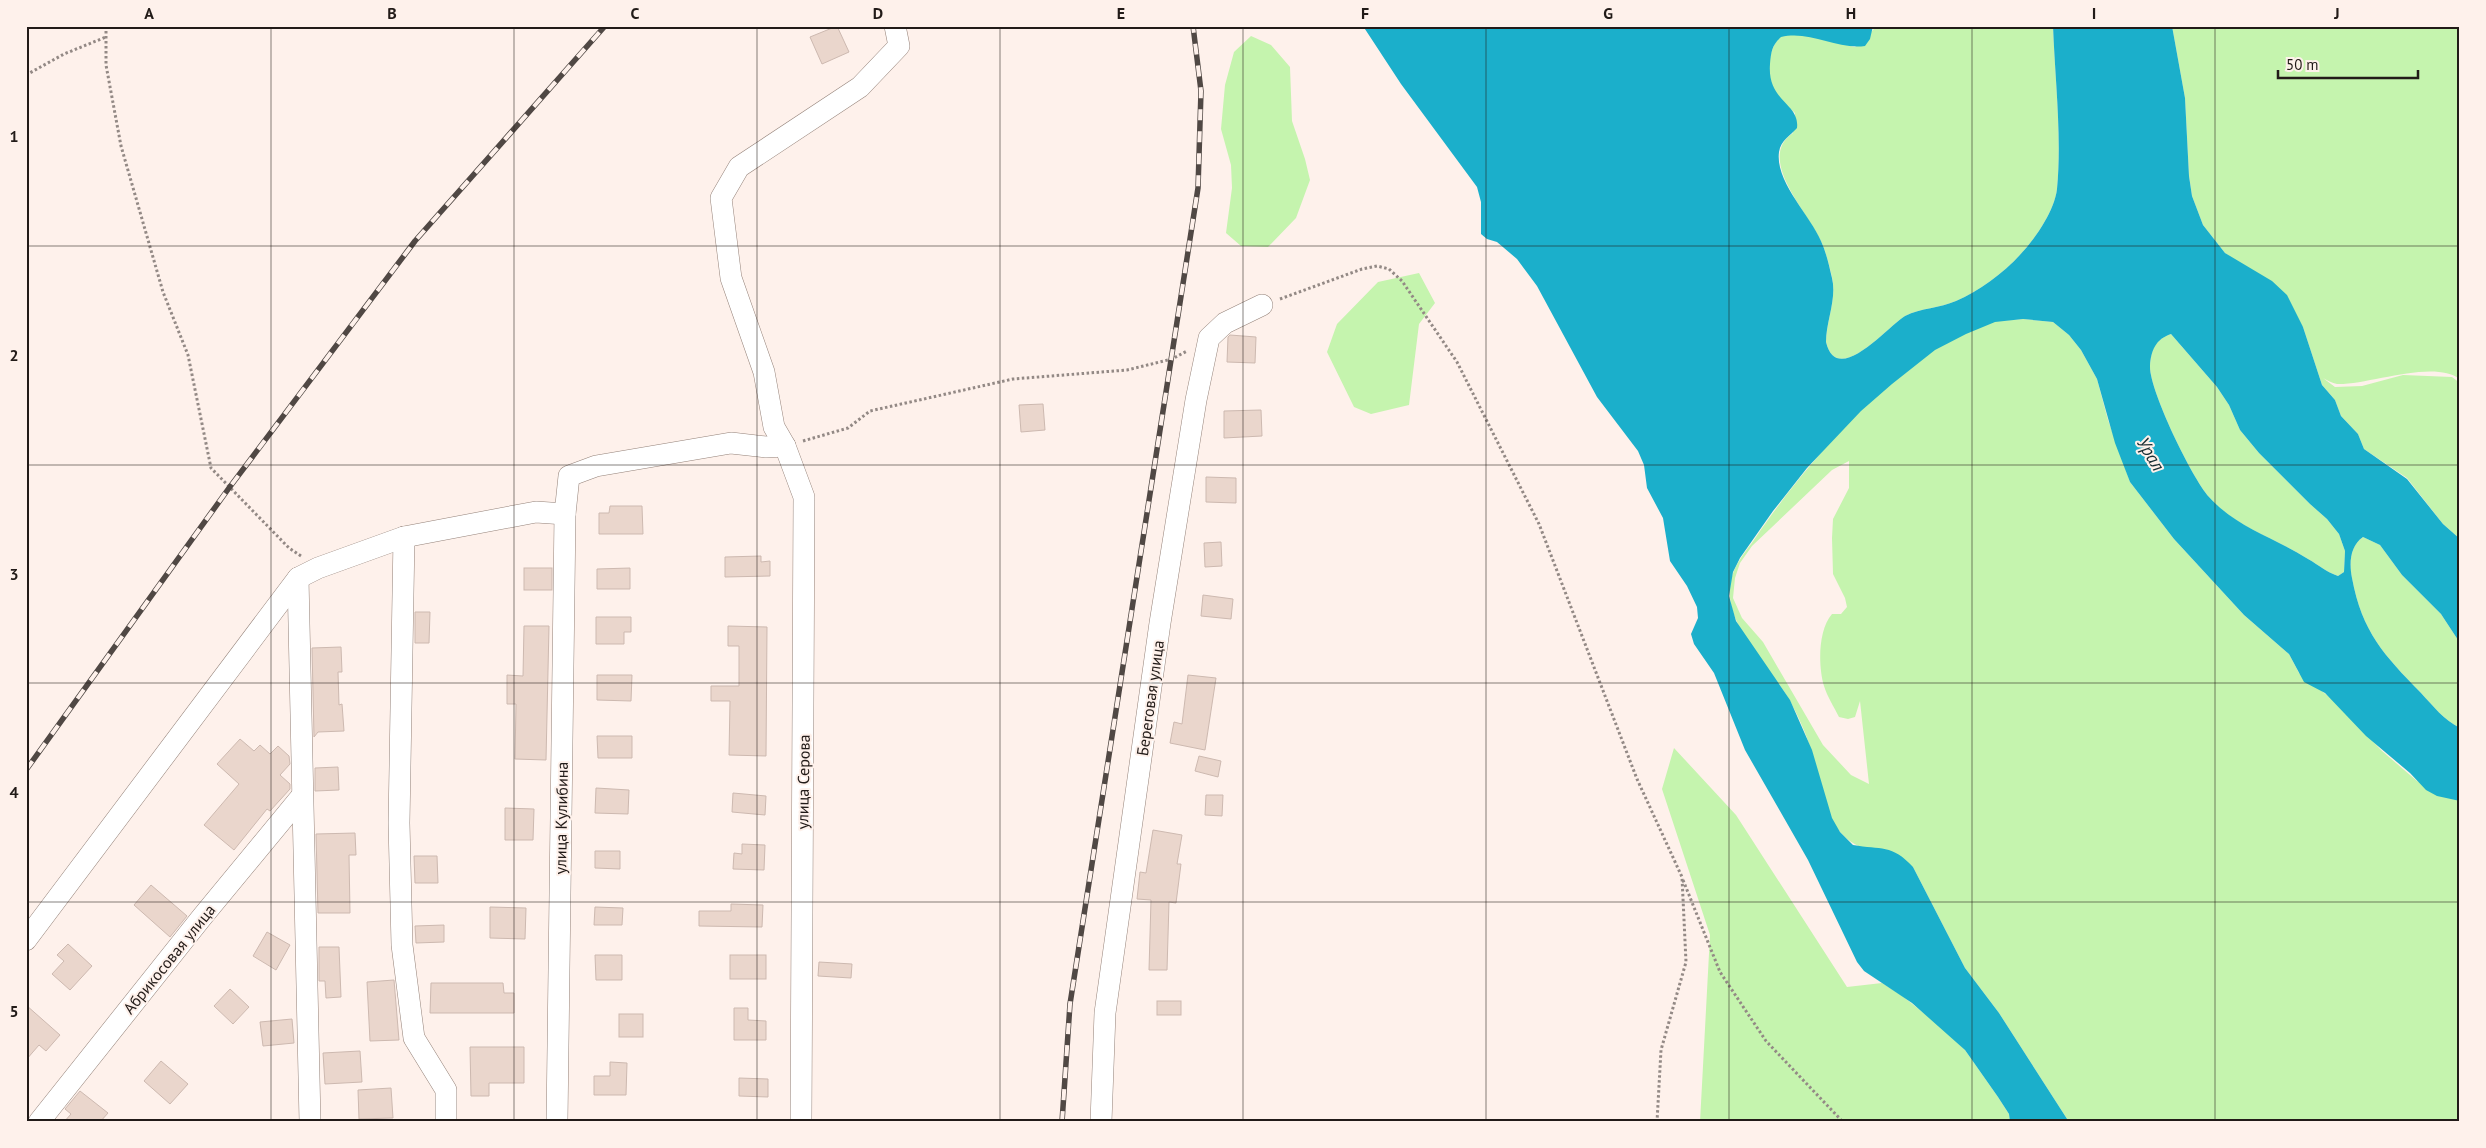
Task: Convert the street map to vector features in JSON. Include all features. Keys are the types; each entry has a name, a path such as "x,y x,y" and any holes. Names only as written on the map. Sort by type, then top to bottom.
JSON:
{"street":[{"name":"улица Серова","path":"801,1122 804,497 785,446 774,427 764,372 730,278 721,198 739,167 860,87 898,46 894,26"},
{"path":"1209,338 1225,323 1262,305"},
{"name":"Береговая улица","path":"1101,1122 1105,1013 1160,623 1196,400 1209,338"},
{"name":"улица Кулибина","path":"558,1122 565,514 569,476 596,466 731,444 766,447 785,446"},
{"path":"26,940 298,578 318,568 404,536 536,512 565,514"},
{"path":"404,536 399,823 402,945 414,1038 446,1090 446,1122"},
{"path":"298,578 301,798 310,1122"},
{"name":"Абрикосовая улица","path":"39,1122 202,917 301,798"}],"path":[{"path":"106,26 106,65 121,146 163,292 188,355 211,468 289,548 318,568"},
{"path":"26,75 64,54 106,37"},
{"path":"1262,305 1362,269 1377,266 1389,270 1402,281 1457,362 1540,524 1637,779 1682,877 1720,972 1766,1041 1843,1122"},
{"path":"785,446 848,428 870,411 1013,379 1127,370 1172,359 1209,338"},
{"path":"1658,1122 1661,1050 1686,962 1682,877"}],"green space":[{"path":"1873,26 2053,26 2058,129 2057,189 2051,210 2037,234 2018,257 1995,278 1956,301 1905,316 1863,350 1851,357 1841,359 1832,354 1826,342 1833,285 1826,254 1815,230 1788,186 1782,171 1780,157 1783,144 1793,133 1795,113 1777,96 1773,89 1770,82 1769,65 1772,49 1781,36 1809,36 1855,47 1874,29"},
{"path":"2172,26 2460,26 2460,379 2434,371 2400,374 2337,384 2323,378 2335,387 2362,386 2403,375 2452,377 2460,383 2460,539 2443,524 2407,478 2364,449 2358,434 2341,416 2335,400 2322,385 2303,327 2242,265 2225,253 2203,225 2192,196 2189,176 2185,98"},
{"path":"1251,36 1271,45 1290,67 1292,121 1310,180 1296,218 1268,247 1241,246 1226,233 1232,188 1231,165 1221,129 1225,85 1234,52"},
{"path":"1419,273 1435,303 1419,324 1409,405 1371,414 1354,407 1327,352 1337,324 1378,282"},
{"path":"2023,319 2053,322 2069,335 2081,350 2097,379 2108,420 2130,482 2174,539 2244,615 2289,654 2299,673 2333,700 2382,751 2417,781 2460,801 2460,1122 2069,1122 1999,1013 1965,968 1913,867 1864,849 1847,839 1830,815 1809,744 1796,713 1782,688 1751,647 1735,617 1730,587 1733,573 1743,554 1814,461 1860,411 1884,389 1933,350 1955,337 1996,321","holes":["1849,461 1849,488 1833,519 1832,538 1833,574 1845,598 1847,607 1841,614 1832,614 1827,621 1822,639 1820,659 1825,690 1839,717 1848,719 1855,717 1860,701 1869,784 1851,775 1823,745 1763,642 1742,618 1733,598 1735,578 1740,563 1752,546 1832,470"]},
{"path":"2171,334 2217,387 2229,405 2240,430 2259,453 2327,519 2339,534 2345,551 2344,572 2338,576 2243,524 2231,517 2209,497 2192,472 2183,454 2156,394 2152,378 2150,366 2153,350 2158,342"},
{"path":"2363,537 2380,545 2402,575 2441,614 2460,643 2460,728 2439,712 2396,667 2376,642 2368,628 2356,597 2351,567 2355,545"},
{"path":"1674,748 1736,815 1847,987 1882,983 1901,995 1940,1026 1965,1050 2009,1114 2010,1122 1700,1122 1710,935 1662,789"}],"water":[{"name":"Урал","path":"1363,26 1873,26 1870,39 1865,46 1844,45 1802,36 1781,37 1774,46 1770,60 1770,77 1773,87 1794,113 1797,120 1797,128 1780,148 1779,163 1782,175 1794,198 1816,231 1826,254 1832,278 1833,294 1826,342 1832,354 1841,359 1851,357 1863,350 1905,316 1956,301 1982,287 2018,257 2037,234 2051,210 2057,189 2058,129 2053,26 2172,26 2185,98 2189,176 2192,196 2203,225 2225,253 2272,281 2287,295 2303,327 2322,385 2335,400 2341,416 2358,434 2364,449 2407,479 2443,524 2460,539 2460,643 2441,614 2402,575 2380,545 2363,537 2353,550 2351,567 2356,597 2368,628 2376,642 2396,667 2435,708 2460,728 2460,801 2437,796 2426,790 2410,773 2366,736 2325,693 2304,682 2289,654 2244,615 2174,539 2130,482 2115,443 2097,379 2081,350 2069,335 2053,322 2023,319 1995,322 1935,350 1861,411 1807,468 1773,511 1740,558 1733,572 1729,596 1736,621 1790,700 1812,750 1832,818 1840,832 1853,845 1892,851 1913,867 1965,968 1999,1013 2069,1122 2010,1122 2009,1114 1965,1050 1912,1003 1864,971 1857,962 1808,860 1745,750 1714,673 1694,644 1691,634 1698,618 1697,607 1687,586 1670,561 1663,518 1647,488 1644,465 1638,451 1597,397 1537,286 1517,259 1497,242 1487,239 1481,234 1481,202 1477,187 1401,84","holes":["2171,334 2217,387 2229,405 2240,430 2259,453 2327,519 2339,534 2345,551 2344,572 2338,576 2232,517 2209,497 2192,472 2156,394 2150,366 2155,346"]}],"building":[{"path":"837,26 849,52 822,64 810,37"},
{"path":"1230,335 1256,337 1255,363 1227,362 1228,337"},
{"path":"1043,404 1045,430 1021,432 1019,405"},
{"path":"1261,410 1262,436 1224,438 1224,411"},
{"path":"1206,477 1236,478 1236,503 1206,502"},
{"path":"610,506 642,506 643,534 599,534 599,513 609,513"},
{"path":"1221,542 1222,566 1205,567 1204,543"},
{"path":"761,556 761,562 770,561 770,576 725,577 725,557"},
{"path":"524,568 552,568 552,590 524,590"},
{"path":"630,568 630,589 597,589 597,569"},
{"path":"1203,595 1233,599 1231,619 1201,616"},
{"path":"415,612 430,612 429,643 415,643"},
{"path":"596,617 631,617 631,632 624,632 624,644 596,644"},
{"path":"524,626 549,626 546,760 515,759 516,704 507,704 507,675 523,676"},
{"path":"728,626 767,627 766,756 729,755 730,701 711,701 711,686 739,686 739,646 728,646"},
{"path":"341,647 342,672 338,672 339,705 342,704 344,731 318,732 314,737 312,648"},
{"path":"597,675 632,675 631,701 597,700"},
{"path":"1188,675 1216,678 1205,750 1170,743 1174,722 1182,724"},
{"path":"597,736 632,736 632,758 598,758"},
{"path":"240,739 254,751 260,745 270,754 278,746 289,756 290,764 280,775 290,784 290,789 270,811 267,809 234,850 204,825 239,784 217,764"},
{"path":"1199,756 1221,761 1218,777 1195,771"},
{"path":"338,767 339,790 315,791 315,768"},
{"path":"596,788 629,790 628,814 595,813"},
{"path":"733,793 766,796 765,815 732,812"},
{"path":"1206,795 1223,795 1222,816 1205,815"},
{"path":"505,808 534,809 533,840 505,840"},
{"path":"1153,830 1182,835 1177,864 1181,864 1176,903 1169,902 1167,970 1149,970 1151,900 1137,899 1140,872 1146,873"},
{"path":"355,833 356,855 349,855 350,913 318,913 316,834"},
{"path":"742,844 765,845 764,870 733,869 734,853 742,854"},
{"path":"595,851 620,851 620,869 595,868"},
{"path":"414,856 437,856 438,883 415,883"},
{"path":"151,885 187,916 170,937 134,905"},
{"path":"731,904 763,905 762,927 699,926 699,911 731,911"},
{"path":"490,907 526,908 525,939 490,938"},
{"path":"595,907 623,908 622,925 594,925"},
{"path":"444,925 444,942 416,943 415,926"},
{"path":"267,932 290,945 276,970 253,956"},
{"path":"68,944 92,966 70,990 52,974 64,961 57,955"},
{"path":"319,947 339,947 341,997 326,998 325,981 319,981"},
{"path":"595,955 622,955 622,980 596,980"},
{"path":"730,955 766,955 766,979 730,979"},
{"path":"819,962 852,964 851,978 818,976"},
{"path":"394,980 399,1040 370,1041 367,982"},
{"path":"431,983 503,983 504,993 514,993 514,1013 430,1013"},
{"path":"230,989 249,1007 233,1024 214,1006"},
{"path":"1157,1001 1181,1001 1181,1015 1157,1015"},
{"path":"26,1005 60,1035 46,1051 39,1045 26,1060"},
{"path":"734,1008 748,1008 748,1020 766,1021 766,1040 734,1040"},
{"path":"619,1014 643,1014 643,1037 619,1037"},
{"path":"292,1019 294,1043 263,1046 260,1022"},
{"path":"470,1047 524,1047 524,1083 489,1083 489,1096 471,1096"},
{"path":"360,1051 362,1082 325,1084 323,1053"},
{"path":"161,1061 188,1084 170,1104 144,1081"},
{"path":"610,1062 627,1063 626,1095 594,1095 594,1076 610,1076"},
{"path":"739,1078 768,1079 768,1097 739,1096"},
{"path":"391,1088 393,1118 359,1119 358,1090"},
{"path":"80,1091 108,1113 100,1122 64,1122 71,1114 65,1109"}],"railway":[{"path":"26,770 229,488 415,241 605,26"},
{"path":"1062,1122 1070,1004 1198,188 1201,91 1193,26"}]}
